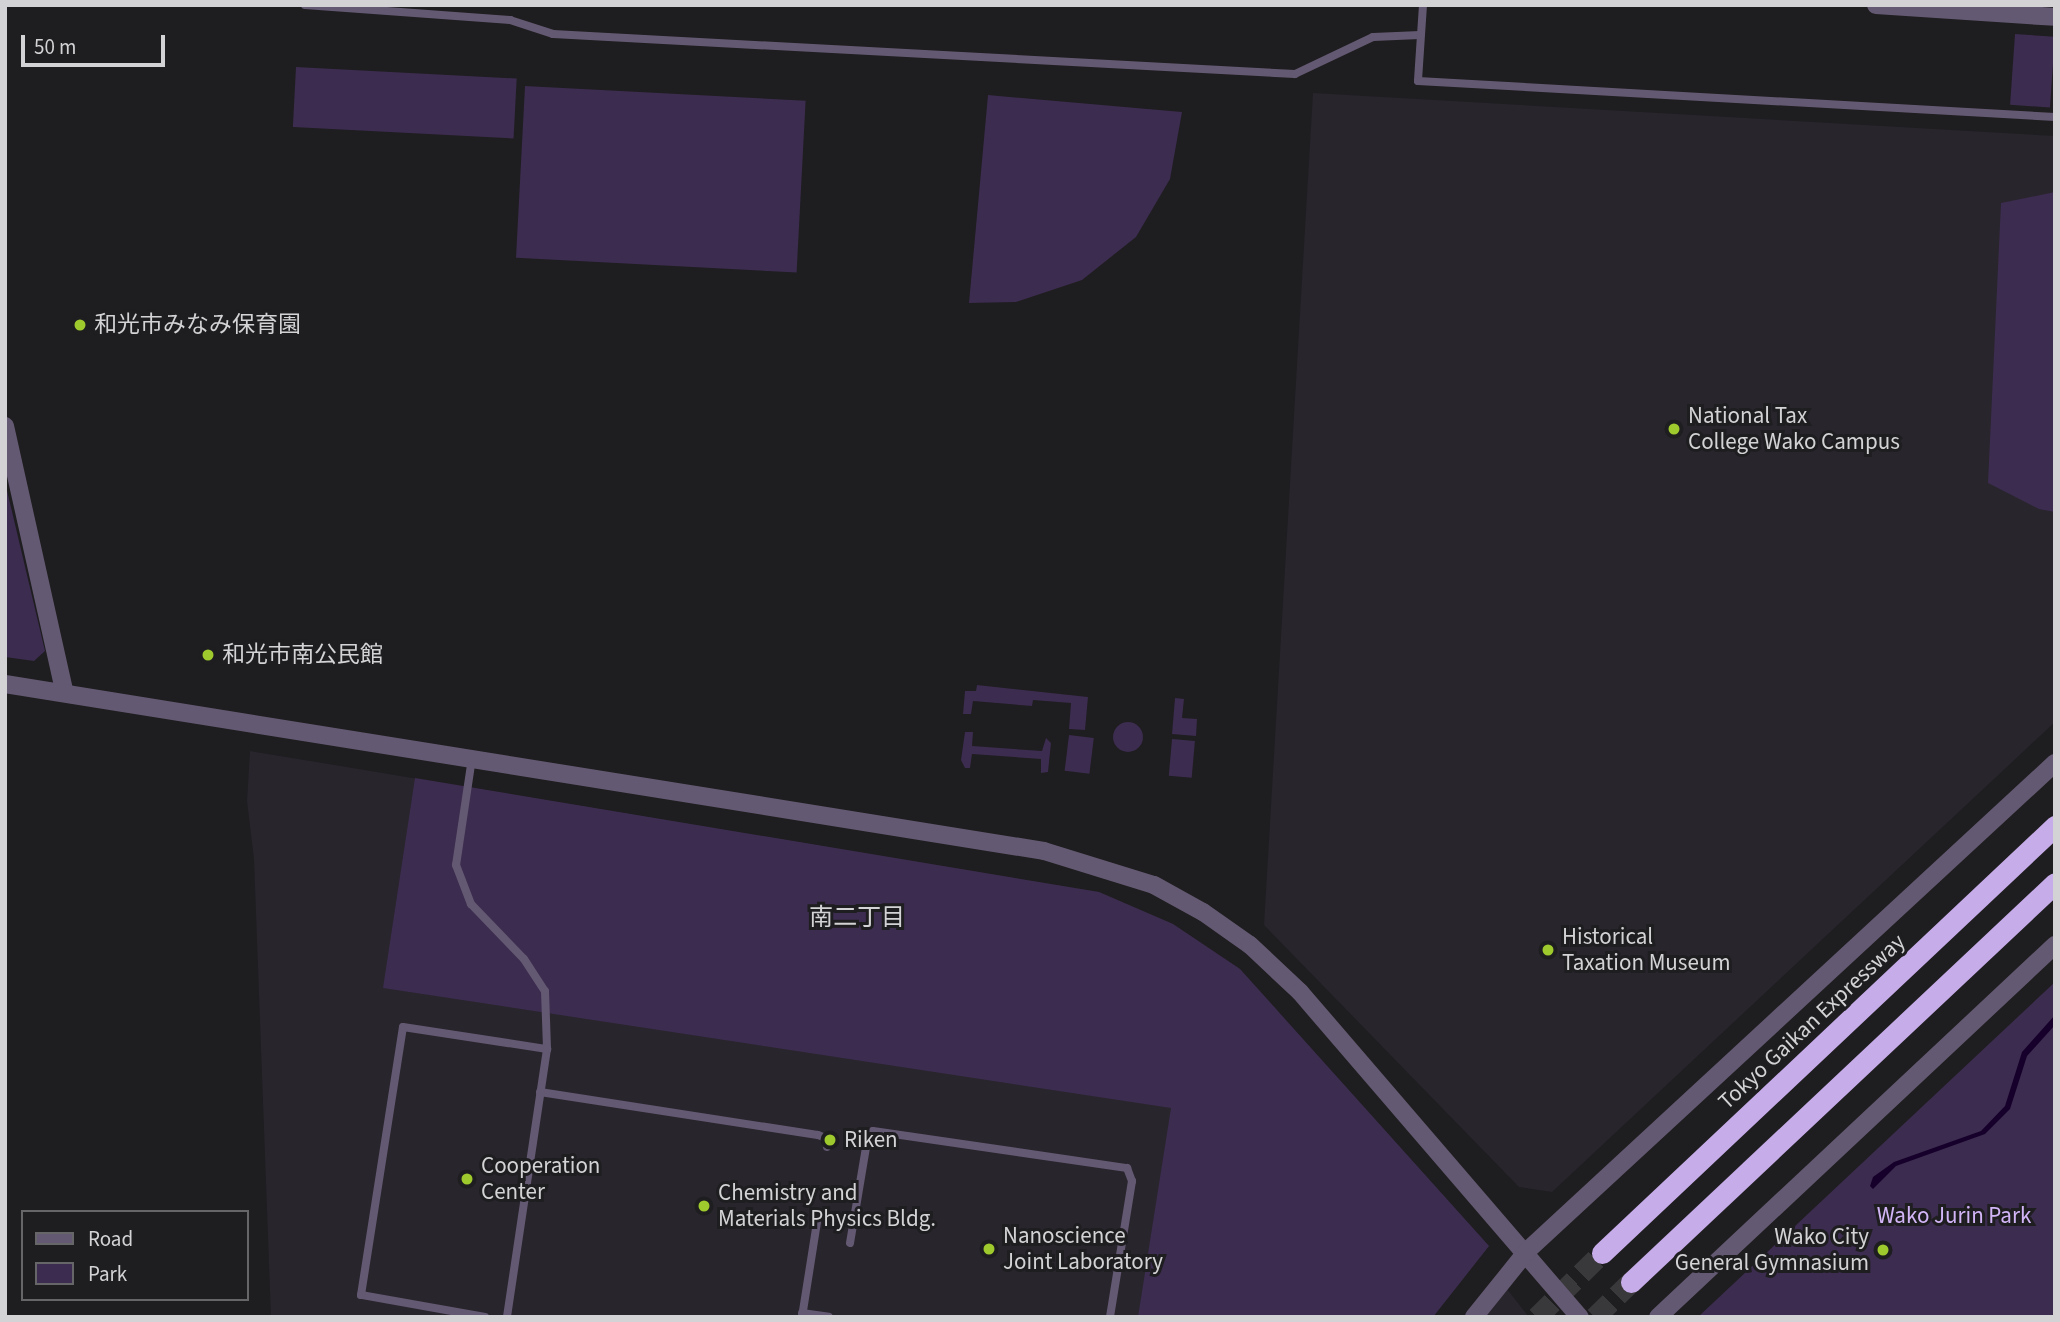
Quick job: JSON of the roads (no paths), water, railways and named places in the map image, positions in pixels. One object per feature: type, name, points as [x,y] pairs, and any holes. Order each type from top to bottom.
[{"type":"highway","name":"Tokyo Gaikan Expressway","points":[[1602,1253],[2055,825]]},
{"type":"highway","points":[[1630,1283],[2055,883]]},
{"type":"street","points":[[1876,5],[2044,12]]},
{"type":"street","points":[[5,426],[64,691]]},
{"type":"street","points":[[5,684],[64,691],[1044,851],[1154,885],[1203,912],[1250,945],[1300,992],[1527,1251],[1580,1317]]},
{"type":"street","points":[[1474,1317],[1527,1251],[2055,763]]},
{"type":"street","points":[[1658,1317],[2055,945]]},
{"type":"lane","points":[[305,5],[510,20],[553,34],[1295,74],[1373,37],[1420,35]]},
{"type":"lane","points":[[1423,5],[1418,80],[2055,117]]},
{"type":"lane","points":[[472,758],[457,842],[459,876],[471,904],[538,975],[549,1008],[547,1049],[507,1317]]},
{"type":"lane","points":[[485,1317],[361,1295],[403,1027],[547,1049]]},
{"type":"lane","points":[[540,1092],[818,1135],[826,1138],[827,1147]]},
{"type":"lane","points":[[850,1243],[868,1135],[873,1131],[1127,1168],[1132,1181],[1110,1317]]},
{"type":"lane","points":[[817,1222],[802,1315],[829,1317]]},
{"type":"tunnel","points":[[1537,1317],[1602,1253]]},
{"type":"tunnel","points":[[1595,1317],[1631,1282]]},
{"type":"place","name":"和光市みなみ保育園","points":[[80,325]]},
{"type":"place","name":"National Tax College Wako Campus","points":[[1674,429]]},
{"type":"place","name":"和光市南公民館","points":[[208,655]]},
{"type":"place","name":"Historical Taxation Museum","points":[[1548,950]]},
{"type":"place","name":"Riken","points":[[830,1140]]},
{"type":"place","name":"Cooperation Center","points":[[467,1179]]},
{"type":"place","name":"Chemistry and Materials Physics Bldg.","points":[[704,1206]]},
{"type":"place","name":"Nanoscience Joint Laboratory","points":[[989,1249]]},
{"type":"place","name":"Wako City General Gymnasium","points":[[1883,1250]]},
{"type":"district","name":"南二丁目","points":[[857,918]]},
{"type":"park label","name":"Wako Jurin Park","points":[[1954,1216]]}]
